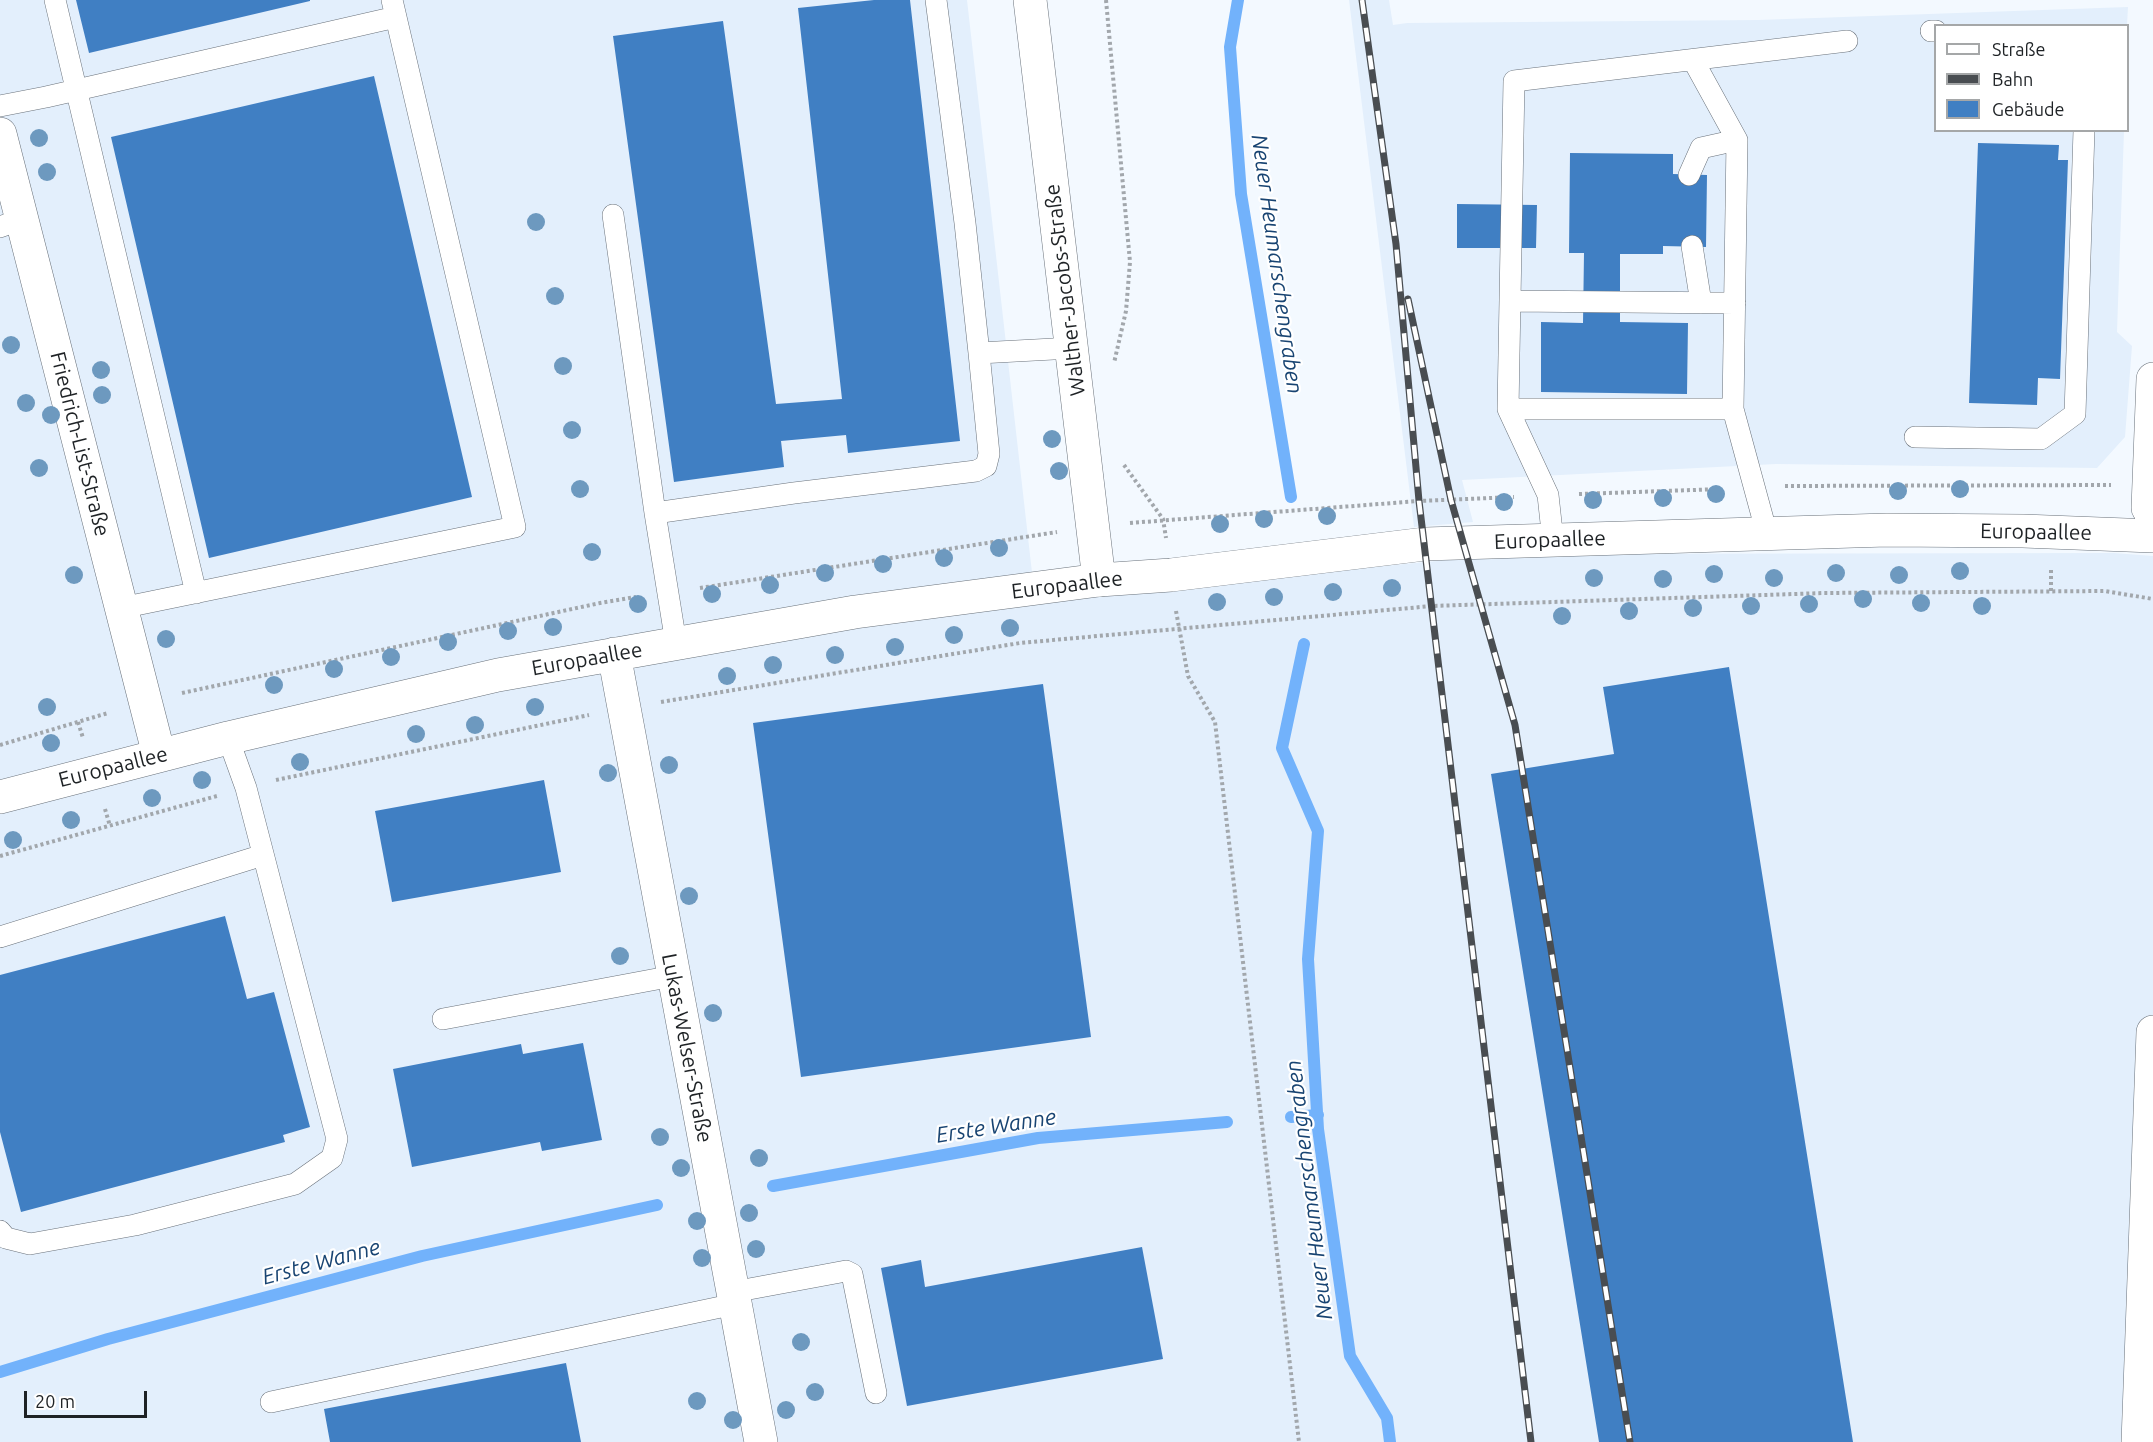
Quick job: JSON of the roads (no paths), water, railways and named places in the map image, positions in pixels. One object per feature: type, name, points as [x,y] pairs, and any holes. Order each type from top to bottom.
[{"type":"street","name":"Walther-Jacobs-Straße","points":[[1030,0],[1100,580]]},
{"type":"street","name":"Friedrich-List-Straße","points":[[0,134],[11,223],[122,608],[159,755]]},
{"type":"street","points":[[2150,500],[2153,379]]},
{"type":"street","name":"Europaallee","points":[[0,797],[228,738],[498,675],[855,612],[1100,580],[1171,575],[1425,544],[1887,530],[2024,531],[2153,536]]},
{"type":"street","name":"Lukas-Welser-Straße","points":[[614,654],[761,1442]]},
{"type":"street","points":[[2138,1442],[2151,1165],[2153,1032]]},
{"type":"lane","points":[[55,0],[196,592]]},
{"type":"lane","points":[[655,513],[976,471],[986,466],[988,454],[979,353],[965,223],[936,0]]},
{"type":"lane","points":[[0,106],[76,90],[394,8],[515,527],[122,608]]},
{"type":"lane","points":[[1553,541],[1548,495],[1508,409],[1514,81],[1847,41]]},
{"type":"lane","points":[[1693,60],[1737,140],[1733,409],[1767,534]]},
{"type":"lane","points":[[1916,437],[2041,439],[2075,414],[2084,132]]},
{"type":"lane","points":[[1689,175],[1701,148],[1737,140]]},
{"type":"lane","points":[[613,215],[655,513],[676,643]]},
{"type":"lane","points":[[1692,246],[1701,303]]},
{"type":"lane","points":[[1510,300],[1735,303]]},
{"type":"lane","points":[[979,353],[1072,348]]},
{"type":"lane","points":[[1508,409],[1733,409]]},
{"type":"lane","points":[[0,1231],[6,1238],[30,1244],[135,1225],[295,1184],[332,1158],[337,1139],[246,788],[228,738]]},
{"type":"lane","points":[[0,937],[263,855]]},
{"type":"lane","points":[[443,1019],[673,976]]},
{"type":"lane","points":[[271,1402],[846,1271],[852,1274],[876,1393]]},
{"type":"waterway","name":"Neuer Heumarschengraben","points":[[1238,0],[1230,47],[1241,194],[1291,497]]},
{"type":"waterway","name":"Neuer Heumarschengraben","points":[[1304,644],[1282,748],[1318,831],[1308,959],[1318,1129],[1350,1356],[1387,1418],[1390,1442]]},
{"type":"waterway","name":"Erste Wanne","points":[[1291,1117],[1318,1115]]},
{"type":"waterway","name":"Erste Wanne","points":[[773,1186],[1038,1138],[1227,1122]]},
{"type":"waterway","name":"Erste Wanne","points":[[0,1372],[108,1339],[422,1256],[657,1205]]},
{"type":"railway","points":[[1362,0],[1396,244],[1419,501],[1531,1442]]},
{"type":"railway","points":[[1408,299],[1451,500],[1515,725],[1630,1442]]}]
